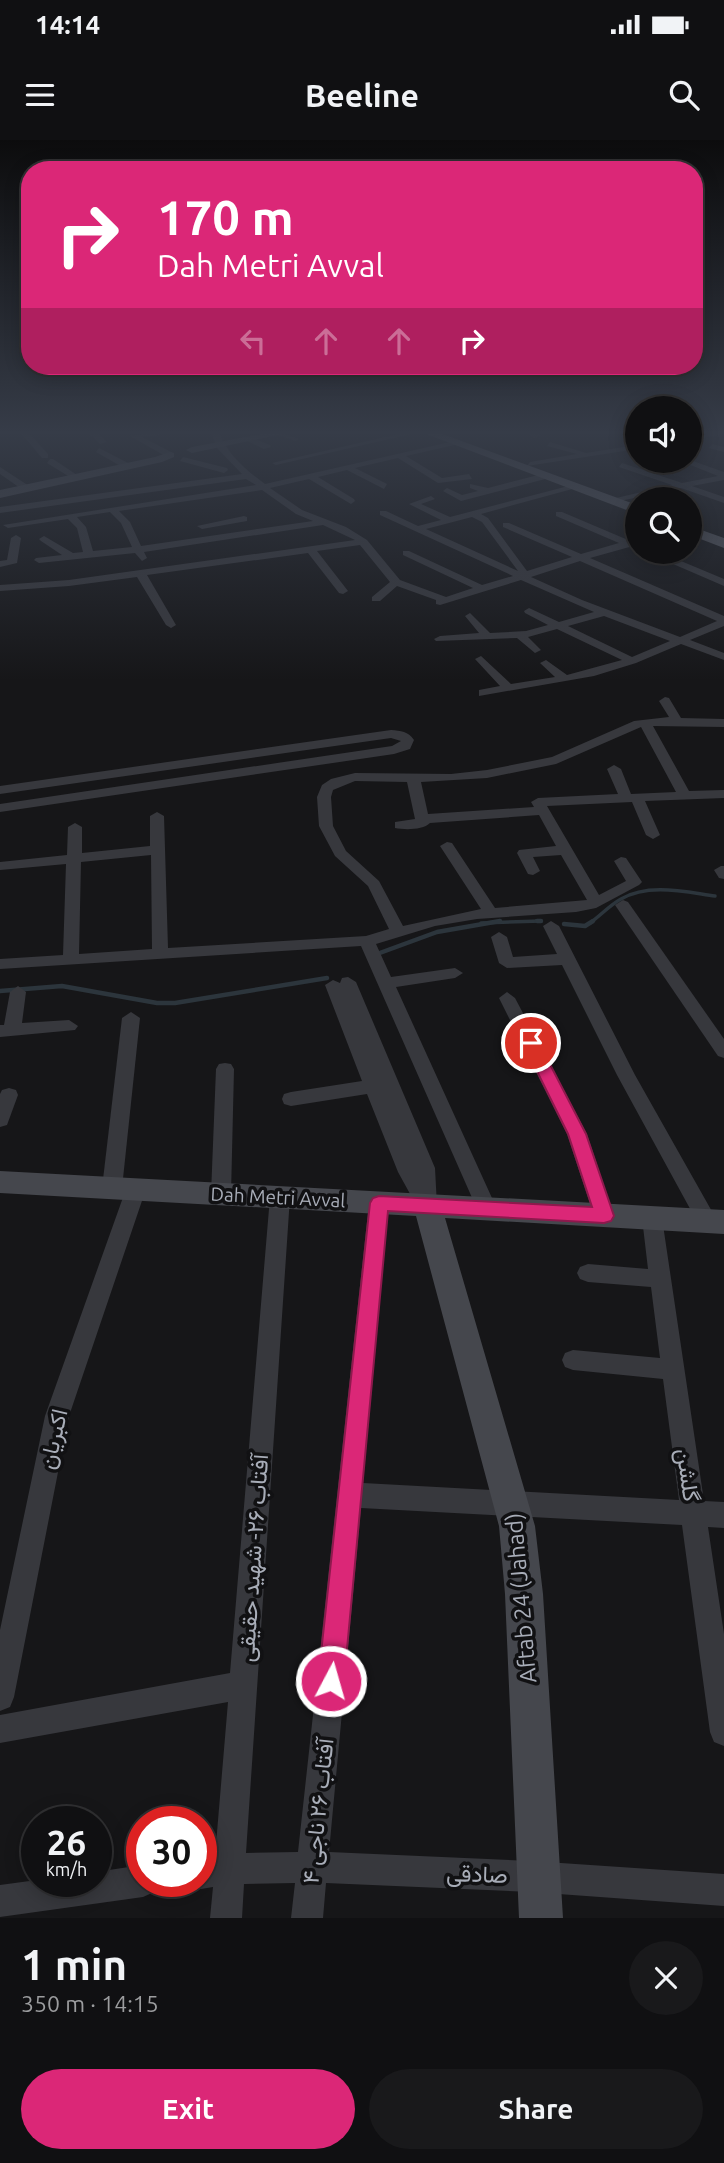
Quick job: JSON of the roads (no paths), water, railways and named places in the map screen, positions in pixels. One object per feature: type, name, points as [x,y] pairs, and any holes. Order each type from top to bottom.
[{"type":"main road","points":[[702,529],[724,537]]},
{"type":"main road","points":[[702,535],[724,543]]},
{"type":"main road","name":"Dah Metri Avval","points":[[1,1184],[716,1222]]},
{"type":"main road","name":"Aftab 24 (Jahad)","points":[[427,1206],[513,1504],[523,1570],[541,1918]]},
{"type":"street","points":[[3,520],[24,523],[77,515]]},
{"type":"street","points":[[118,515],[125,522],[144,569],[172,625]]},
{"type":"street","points":[[238,515],[261,532]]},
{"type":"street","points":[[306,515],[343,529],[364,542],[396,582],[443,601],[625,546]]},
{"type":"street","points":[[387,515],[605,612],[680,640],[723,663]]},
{"type":"street","points":[[438,515],[449,520]]},
{"type":"street","points":[[417,528],[466,515]]},
{"type":"street","points":[[476,515],[485,520],[523,569],[521,576]]},
{"type":"street","points":[[562,515],[625,540]]},
{"type":"street","points":[[71,516],[81,527],[89,555]]},
{"type":"street","points":[[202,526],[244,519]]},
{"type":"street","points":[[0,564],[12,563],[16,538],[3,520]]},
{"type":"street","points":[[39,560],[162,547],[323,522]]},
{"type":"street","points":[[506,526],[724,621]]},
{"type":"street","points":[[185,528],[206,550]]},
{"type":"street","points":[[248,534],[259,547]]},
{"type":"street","points":[[0,542],[16,538]]},
{"type":"street","points":[[44,539],[90,570]]},
{"type":"street","points":[[0,588],[53,585],[144,569],[312,551],[364,542]]},
{"type":"street","points":[[162,547],[172,556]]},
{"type":"street","points":[[312,551],[343,591]]},
{"type":"street","points":[[406,553],[482,589]]},
{"type":"street","points":[[679,564],[724,583]]},
{"type":"street","points":[[376,599],[396,582]]},
{"type":"street","points":[[529,611],[632,661]]},
{"type":"street","points":[[440,639],[519,634],[605,612]]},
{"type":"street","points":[[470,616],[487,636]]},
{"type":"street","points":[[483,693],[565,679],[632,661],[724,621]]},
{"type":"street","points":[[519,634],[535,650]]},
{"type":"street","points":[[481,659],[509,689]]},
{"type":"street","points":[[546,663],[565,679]]},
{"type":"street","points":[[665,701],[677,721]]},
{"type":"street","points":[[399,933],[374,884],[340,853],[326,826],[324,797],[327,788],[336,782],[355,778],[451,778],[525,768],[567,756],[619,731],[645,723],[724,723]]},
{"type":"street","points":[[645,723],[685,796]]},
{"type":"street","points":[[0,790],[391,734],[402,735],[408,740],[405,746],[394,750],[0,808]]},
{"type":"street","points":[[614,769],[653,835]]},
{"type":"street","points":[[400,825],[423,823],[413,778]]},
{"type":"street","points":[[422,819],[631,798],[724,794]]},
{"type":"street","points":[[540,806],[596,903]]},
{"type":"street","points":[[157,816],[160,954]]},
{"type":"street","points":[[71,959],[75,827]]},
{"type":"street","points":[[447,846],[491,913]]},
{"type":"street","points":[[0,866],[158,850]]},
{"type":"street","points":[[533,871],[524,853],[565,850]]},
{"type":"street","points":[[0,964],[368,942],[433,922],[491,913],[596,903],[634,882],[621,861]]},
{"type":"street","points":[[623,905],[724,1052]]},
{"type":"street","points":[[551,926],[626,1075],[716,1222]]},
{"type":"street","points":[[499,937],[507,963],[567,958]]},
{"type":"street","points":[[368,942],[487,1209]]},
{"type":"street","points":[[386,983],[455,973]]},
{"type":"street","points":[[341,984],[364,1041],[425,1168],[427,1206]]},
{"type":"street","points":[[18,992],[6,1031],[69,1027]]},
{"type":"street","points":[[508,998],[577,1134],[604,1216]]},
{"type":"street","name":"اکبریان","points":[[0,1697],[57,1416],[124,1189],[131,1018]]},
{"type":"street","points":[[364,1041],[373,1086],[408,1172],[427,1206]]},
{"type":"street","points":[[221,1194],[225,1069]]},
{"type":"street","points":[[291,1099],[373,1086]]},
{"type":"street","points":[[0,1120],[9,1095]]},
{"type":"street","name":"آفتاب ۲۶- شهید حقیقی","points":[[217,1858],[243,1685],[280,1197]]},
{"type":"street","name":"آفتاب ۲۶ ناجی ۴","points":[[307,1918],[379,1203]]},
{"type":"street","name":"گلشن","points":[[652,1218],[724,1732]]},
{"type":"street","points":[[588,1273],[660,1279]]},
{"type":"street","points":[[573,1360],[673,1370]]},
{"type":"street","points":[[350,1495],[724,1514]]},
{"type":"street","points":[[0,1729],[243,1685]]},
{"type":"street","name":"صادقی","points":[[217,1871],[312,1867],[539,1876],[724,1890]]},
{"type":"street","name":"آفتاب ۲۶- شهید حقیقی","points":[[217,1880],[226,1918]]},
{"type":"street","points":[[0,1901],[126,1883]]},
{"type":"waterway","points":[[591,922],[621,899],[643,891],[667,890],[715,896]]},
{"type":"waterway","points":[[490,923],[500,921]]},
{"type":"waterway","points":[[490,923],[541,921],[537,921]]},
{"type":"waterway","points":[[564,924],[585,926],[591,922]]},
{"type":"waterway","points":[[481,923],[490,923]]},
{"type":"waterway","points":[[377,954],[437,932],[490,923]]},
{"type":"waterway","points":[[0,991],[62,986],[157,1003],[175,1003],[327,978]]}]
